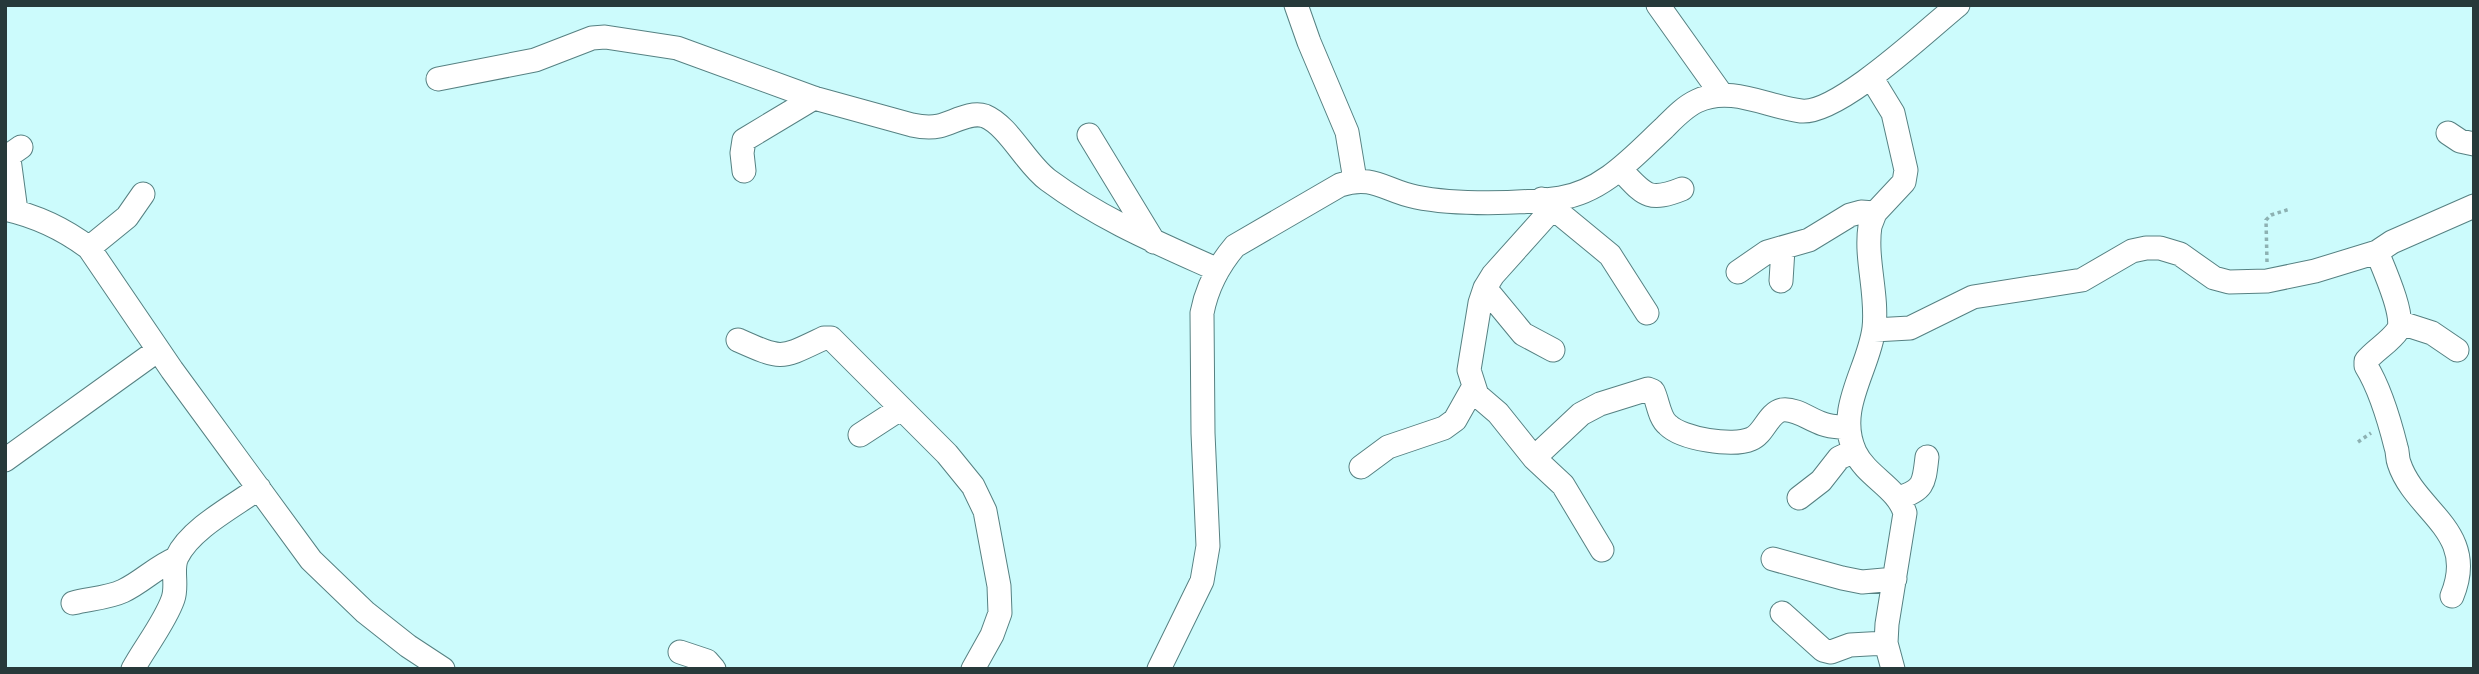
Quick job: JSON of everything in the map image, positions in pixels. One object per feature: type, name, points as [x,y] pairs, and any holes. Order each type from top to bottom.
[{"type":"street","points":[[1296,5],[1347,132],[1354,180]]},
{"type":"street","points":[[1658,5],[1722,95]]},
{"type":"street","points":[[1159,669],[1202,581],[1208,546],[1202,313],[1205,296],[1218,270],[1235,246],[1340,184],[1354,180],[1370,180],[1416,197],[1548,204],[1596,185],[1620,169],[1684,108],[1708,97],[1738,96],[1803,112],[1845,96],[1958,5]]},
{"type":"street","points":[[438,79],[535,60],[593,38],[606,37],[677,48],[814,98],[924,127],[939,126],[974,115],[984,116],[1002,128],[1045,177],[1113,223],[1218,270]]},
{"type":"street","points":[[1871,76],[1894,113],[1906,170],[1904,182],[1875,213],[1869,236],[1874,330],[1851,403],[1852,439],[1870,473],[1898,498],[1906,513],[1886,643],[1893,669]]},
{"type":"street","points":[[744,171],[744,140],[814,98]]},
{"type":"street","points":[[2448,133],[2460,141],[2474,144]]},
{"type":"street","points":[[1089,135],[1154,242]]},
{"type":"street","points":[[22,147],[11,154],[9,159],[10,210],[50,224],[89,248],[311,560],[408,646],[443,669]]},
{"type":"street","points":[[1620,169],[1639,189],[1650,195],[1662,198],[1682,189]]},
{"type":"street","points":[[89,248],[127,217],[143,194]]},
{"type":"street","points":[[1548,204],[1485,289],[1480,303],[1469,370],[1473,388],[1483,401],[1498,413],[1534,458],[1563,485],[1602,550]]},
{"type":"street","points":[[1548,204],[1610,255],[1647,313]]},
{"type":"street","points":[[1874,330],[1910,328],[1973,297],[2082,280],[2132,251],[2146,248],[2160,248],[2180,254],[2214,278],[2229,282],[2267,281],[2315,271],[2377,252],[2392,242],[2474,206]]},
{"type":"street","points":[[1738,272],[1767,252],[1809,240],[1850,215],[1861,212],[1875,213]]},
{"type":"street","points":[[1781,281],[1783,249]]},
{"type":"street","points":[[2377,252],[2401,323],[2398,330],[2366,361],[2366,366],[2403,473],[2447,523],[2462,555],[2461,582],[2452,596]]},
{"type":"street","points":[[1485,289],[1523,334],[1553,350]]},
{"type":"street","points":[[2401,323],[2432,333],[2457,349]]},
{"type":"street","points":[[738,340],[774,356],[786,356],[824,338],[831,338],[947,454],[973,486],[985,511],[999,586],[1000,613],[992,635],[973,669]]},
{"type":"street","points":[[5,460],[159,350]]},
{"type":"street","points":[[1361,467],[1388,447],[1444,428],[1455,421],[1473,388]]},
{"type":"street","points":[[1534,458],[1581,414],[1600,404],[1648,389],[1653,391],[1668,426],[1703,439],[1734,443],[1751,439],[1759,434],[1777,412],[1785,410],[1852,439]]},
{"type":"street","points":[[860,435],[901,410]]},
{"type":"street","points":[[1799,498],[1821,481],[1852,439]]},
{"type":"street","points":[[1898,498],[1919,489],[1924,480],[1927,457]]},
{"type":"street","points":[[73,603],[120,593],[144,580],[160,565],[175,559],[185,544],[201,529],[259,488]]},
{"type":"street","points":[[133,669],[172,601],[176,586],[175,559]]},
{"type":"street","points":[[1773,559],[1861,582],[1895,579]]},
{"type":"street","points":[[1782,613],[1824,650],[1831,652],[1850,645],[1886,643]]},
{"type":"street","points":[[680,652],[707,661],[714,669]]},
{"type":"path","points":[[2267,281],[2266,220],[2271,215],[2290,209]]}]
